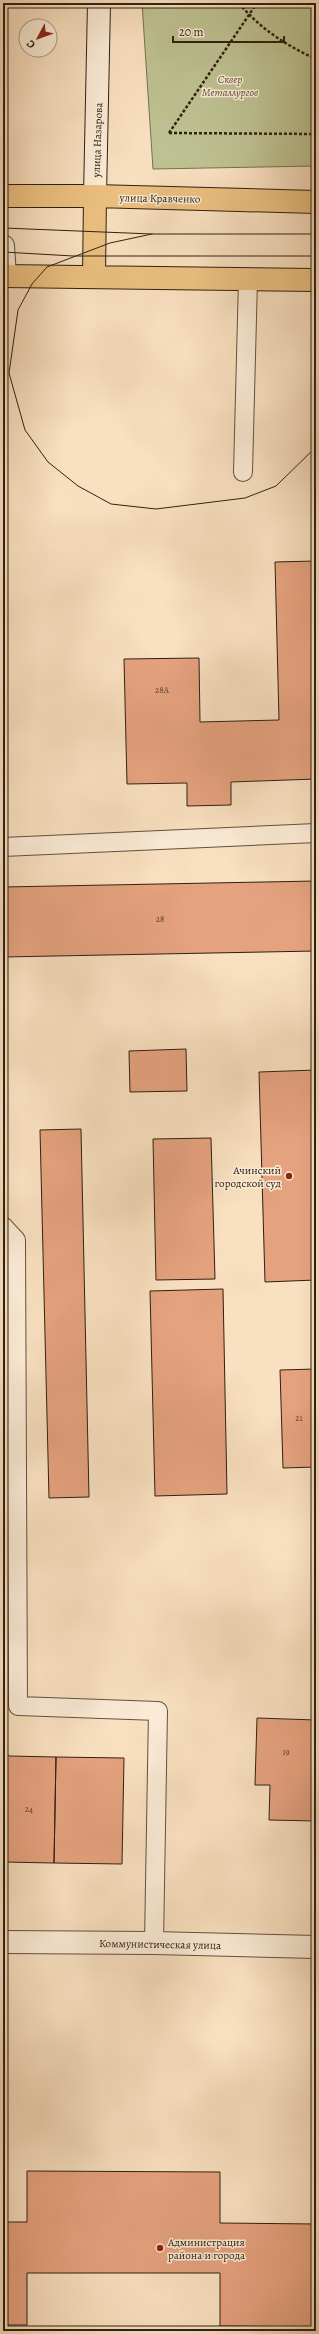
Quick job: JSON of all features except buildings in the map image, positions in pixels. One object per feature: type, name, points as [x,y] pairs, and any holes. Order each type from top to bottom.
[{"type":"main road","name":"улица Кравченко","points":[[3,196],[95,196],[316,202]]},
{"type":"main road","name":"улица Назарова","points":[[94,277],[95,196]]},
{"type":"main road","points":[[4,276],[316,280]]},
{"type":"street","name":"улица Назарова","points":[[95,196],[99,3]]},
{"type":"street","points":[[3,246],[4,276]]},
{"type":"street","name":"Коммунистическая улица","points":[[3,1942],[154,1943],[316,1947]]},
{"type":"lane","points":[[242,472],[248,279]]},
{"type":"lane","points":[[3,847],[316,834]]},
{"type":"lane","points":[[3,1226],[16,1240],[18,1706],[158,1711],[154,1943]]},
{"type":"path","points":[[239,3],[249,15],[297,50],[316,59]]},
{"type":"path","points":[[257,3],[169,132],[316,134]]},
{"type":"green space","name":"Сквер Металлургов","points":[[142,3],[316,3],[316,166],[153,169]]},
{"type":"tram line","points":[[3,228],[152,234],[316,234]]},
{"type":"tram line","points":[[152,234],[110,243],[47,267],[32,284],[18,310],[9,373],[25,430],[48,462],[78,486],[111,504],[156,509],[245,498],[276,486],[316,447]]},
{"type":"tram line","points":[[3,252],[73,256],[316,256]]},
{"type":"place","name":"Ачинский городской суд","points":[[289,1176]]},
{"type":"place","name":"Администрация района и города","points":[[160,2248]]}]
